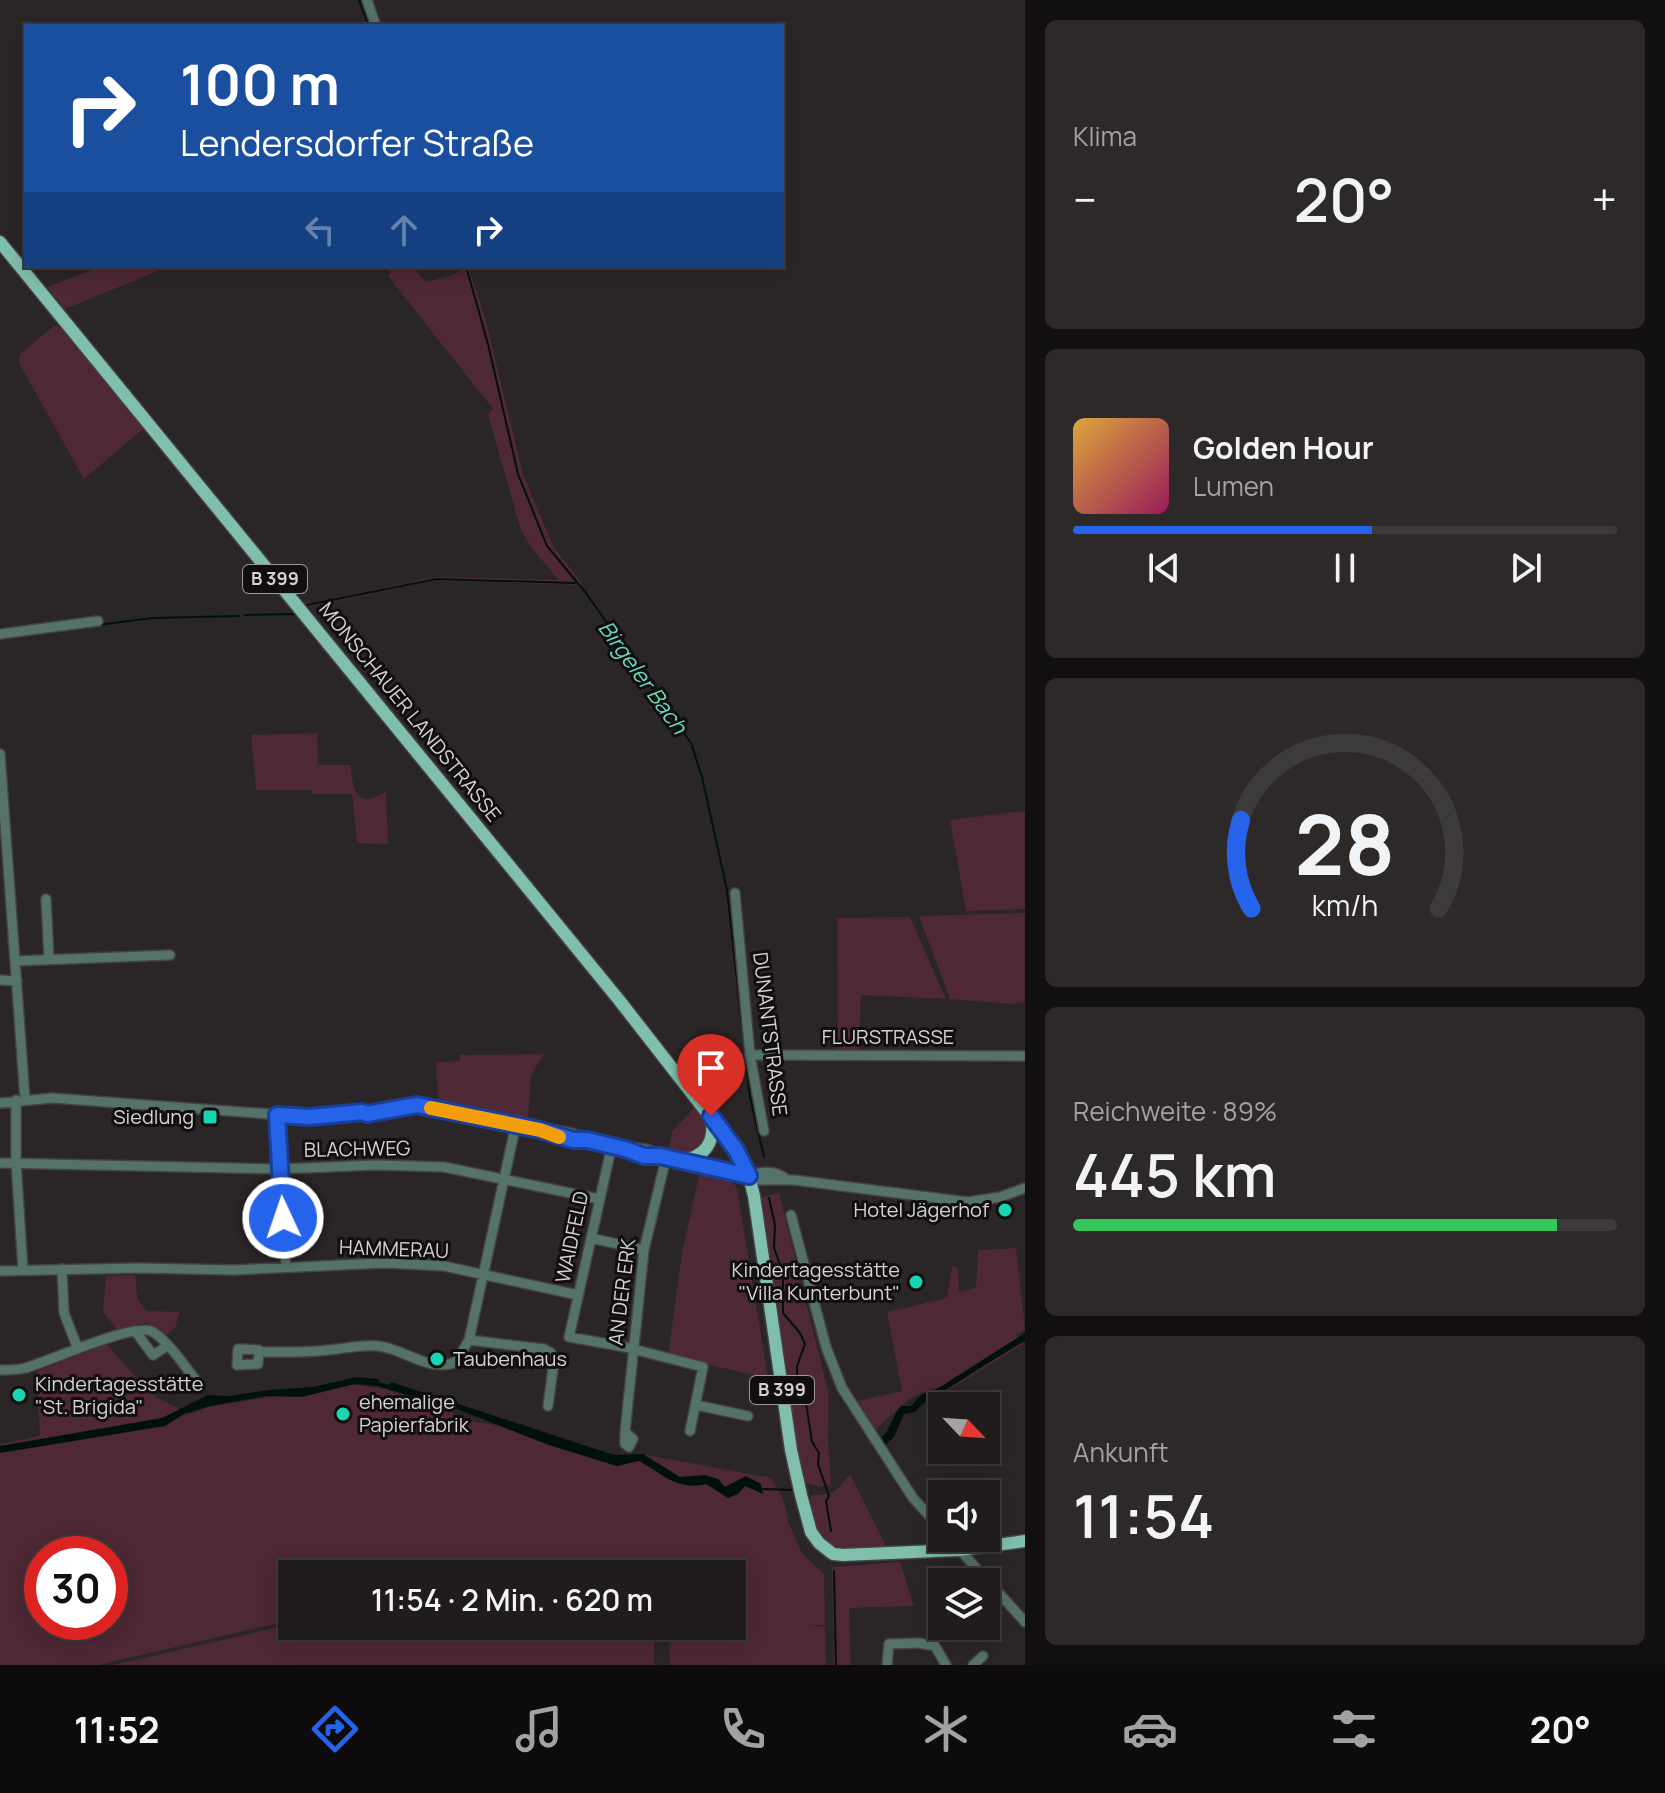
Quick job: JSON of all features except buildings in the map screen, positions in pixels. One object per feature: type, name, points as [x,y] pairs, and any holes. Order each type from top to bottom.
[{"type":"main road","name":"MONSCHAUER LANDSTRASSE","points":[[0,242],[533,894],[711,1116],[736,1150],[749,1176]]},
{"type":"main road","points":[[680,1161],[698,1157],[709,1147],[713,1135],[711,1116]]},
{"type":"main road","name":"B 399","points":[[749,1176],[791,1450],[811,1532],[833,1554],[928,1551]]},
{"type":"main road","name":"B 399","points":[[1000,1544],[1025,1541]]},
{"type":"street","points":[[367,0],[375,24]]},
{"type":"street","points":[[0,634],[98,621]]},
{"type":"street","points":[[0,754],[17,981],[20,1100],[16,1162],[23,1270]]},
{"type":"street","name":"DUNANTSTRASSE","points":[[735,893],[750,1055],[764,1131]]},
{"type":"street","points":[[46,899],[49,959]]},
{"type":"street","points":[[15,961],[170,955]]},
{"type":"street","points":[[0,980],[17,981]]},
{"type":"street","name":"FLURSTRASSE","points":[[750,1055],[1025,1056]]},
{"type":"street","points":[[0,1103],[52,1098],[310,1117],[367,1114],[417,1105],[568,1133],[587,1140],[625,1149],[645,1150],[663,1157],[749,1176],[761,1171],[786,1179],[968,1202],[1000,1197],[1025,1188]]},
{"type":"street","points":[[277,1115],[286,1267]]},
{"type":"street","points":[[258,1352],[378,1346],[441,1367],[456,1362],[469,1340],[516,1124]]},
{"type":"street","name":"WAIDFELD","points":[[612,1145],[569,1337],[632,1351]]},
{"type":"street","name":"AN DER ERK","points":[[625,1432],[644,1250],[663,1157]]},
{"type":"street","name":"BLACHWEG","points":[[0,1163],[280,1169],[376,1165],[430,1167],[503,1178],[599,1199]]},
{"type":"street","points":[[791,1215],[830,1359],[842,1388],[913,1498],[928,1515]]},
{"type":"street","points":[[591,1238],[644,1250]]},
{"type":"street","name":"HAMMERAU","points":[[0,1271],[233,1270],[385,1263],[444,1266],[578,1295]]},
{"type":"street","points":[[62,1269],[64,1313],[78,1349]]},
{"type":"street","points":[[0,1370],[22,1369],[135,1331],[150,1330],[198,1383]]},
{"type":"street","points":[[135,1331],[153,1355],[167,1346]]},
{"type":"street","points":[[469,1340],[544,1349],[551,1353],[554,1361],[548,1406]]},
{"type":"street","points":[[632,1351],[703,1367],[690,1431]]},
{"type":"street","points":[[696,1405],[748,1416]]},
{"type":"street","points":[[962,1552],[1025,1622]]},
{"type":"street","points":[[887,1665],[889,1644],[919,1643],[935,1646],[946,1665]]},
{"type":"street","points":[[973,1665],[983,1656]]},
{"type":"shaded area","points":[[98,268],[165,268],[65,309],[47,287]]},
{"type":"shaded area","points":[[388,268],[414,268],[426,282],[469,268],[486,321],[523,474],[553,546],[583,585],[436,580],[309,607],[304,601],[311,603],[435,577],[559,580],[533,550],[521,530],[488,415],[493,409],[388,276],[391,272]]},
{"type":"shaded area","points":[[54,326],[65,327],[144,428],[84,479],[19,363],[20,354]]},
{"type":"shaded area","points":[[317,733],[318,765],[351,765],[355,789],[362,798],[376,797],[386,791],[388,844],[357,843],[352,794],[256,790],[251,735]]},
{"type":"shaded area","points":[[1025,811],[1025,909],[966,911],[950,820]]},
{"type":"shaded area","points":[[1025,913],[1025,1002],[1012,1004],[950,999],[919,916]]},
{"type":"shaded area","points":[[910,917],[946,999],[861,995],[859,1051],[838,1051],[837,918]]},
{"type":"shaded area","points":[[544,1054],[531,1075],[528,1119],[438,1099],[436,1062],[460,1061],[460,1055]]},
{"type":"shaded area","points":[[695,1107],[707,1127],[706,1143],[690,1153],[669,1149],[672,1132]]},
{"type":"shaded area","points":[[700,1171],[731,1179],[737,1188],[768,1378],[668,1356],[682,1253]]},
{"type":"shaded area","points":[[779,1193],[829,1395],[831,1485],[821,1487],[806,1483],[796,1449],[762,1197]]},
{"type":"shaded area","points":[[1016,1248],[1025,1330],[1016,1335],[1023,1344],[946,1392],[934,1392],[932,1388],[909,1399],[876,1429],[857,1401],[902,1391],[887,1312],[947,1298],[952,1266],[958,1268],[959,1292],[976,1288],[978,1250]]},
{"type":"shaded area","points":[[135,1275],[137,1295],[144,1308],[148,1311],[180,1312],[175,1328],[164,1337],[146,1323],[117,1329],[103,1312],[106,1276]]},
{"type":"shaded area","points":[[1025,1333],[1025,1341],[942,1392],[928,1392]]},
{"type":"shaded area","points":[[107,1344],[156,1397],[189,1414],[209,1407],[350,1384],[385,1389],[453,1411],[453,1418],[500,1426],[617,1466],[641,1454],[771,1478],[783,1499],[789,1524],[802,1553],[824,1574],[825,1625],[807,1625],[825,1627],[826,1665],[670,1665],[669,1640],[746,1640],[746,1560],[278,1560],[278,1623],[98,1665],[0,1665],[0,1444],[40,1436],[37,1371]]},
{"type":"shaded area","points":[[356,1377],[379,1379],[378,1382],[389,1385],[391,1382],[614,1455],[643,1454],[680,1477],[705,1475],[718,1479],[725,1487],[746,1476],[761,1484],[763,1494],[745,1486],[738,1494],[728,1498],[706,1484],[678,1483],[639,1461],[617,1466],[549,1445],[457,1409],[377,1386],[355,1384],[302,1397],[266,1396],[210,1406],[184,1414],[165,1426],[0,1453],[0,1446],[162,1418],[208,1395],[230,1396],[313,1387]]},
{"type":"shaded area","points":[[928,1392],[928,1400],[915,1412],[904,1414],[894,1437],[885,1445],[881,1438],[895,1414],[901,1406],[911,1406]]},
{"type":"shaded area","points":[[850,1474],[887,1548],[842,1548],[822,1538],[816,1528],[811,1495],[834,1491]]},
{"type":"shaded area","points":[[900,1562],[914,1606],[849,1608],[851,1665],[834,1665],[832,1567]]},
{"type":"shaded area","points":[[278,1627],[278,1640],[654,1640],[654,1665],[113,1665]]},
{"type":"waterway","name":"Birgeler Bach","points":[[359,0],[368,24]]},
{"type":"waterway","name":"Birgeler Bach","points":[[467,268],[518,474],[547,546],[586,593],[691,743],[702,777],[727,890],[750,1097],[764,1157]]},
{"type":"waterway","points":[[307,605],[436,579],[575,583]]},
{"type":"waterway","points":[[245,615],[294,614]]},
{"type":"waterway","points":[[97,625],[152,618],[239,616]]},
{"type":"waterway","name":"Birgeler Bach","points":[[769,1198],[775,1225],[774,1248],[783,1273],[783,1313],[805,1344],[797,1366],[797,1377],[804,1390],[812,1442],[819,1453],[818,1464],[829,1496],[826,1501],[831,1531]]},
{"type":"waterway","points":[[763,1489],[792,1490]]},
{"type":"waterway","name":"Birgeler Bach","points":[[834,1571],[836,1665]]},
{"type":"slow traffic","points":[[431,1108],[540,1130],[559,1137]]},
{"type":"place","name":"Siedlung","points":[[210,1117]]},
{"type":"place","name":"Hotel Jägerhof","points":[[1005,1210]]},
{"type":"place","name":"Kindertagesstätte \"Villa Kunterbunt\"","points":[[916,1282]]},
{"type":"place","name":"Taubenhaus","points":[[437,1359]]},
{"type":"place","name":"Kindertagesstätte \"St. Brigida\"","points":[[19,1395]]},
{"type":"place","name":"ehemalige Papierfabrik","points":[[343,1414]]},
{"type":"route","points":[[283,1218],[277,1115],[367,1114],[417,1105],[540,1130],[573,1140],[587,1140],[644,1156],[660,1156],[749,1176],[736,1150],[711,1116]]}]
